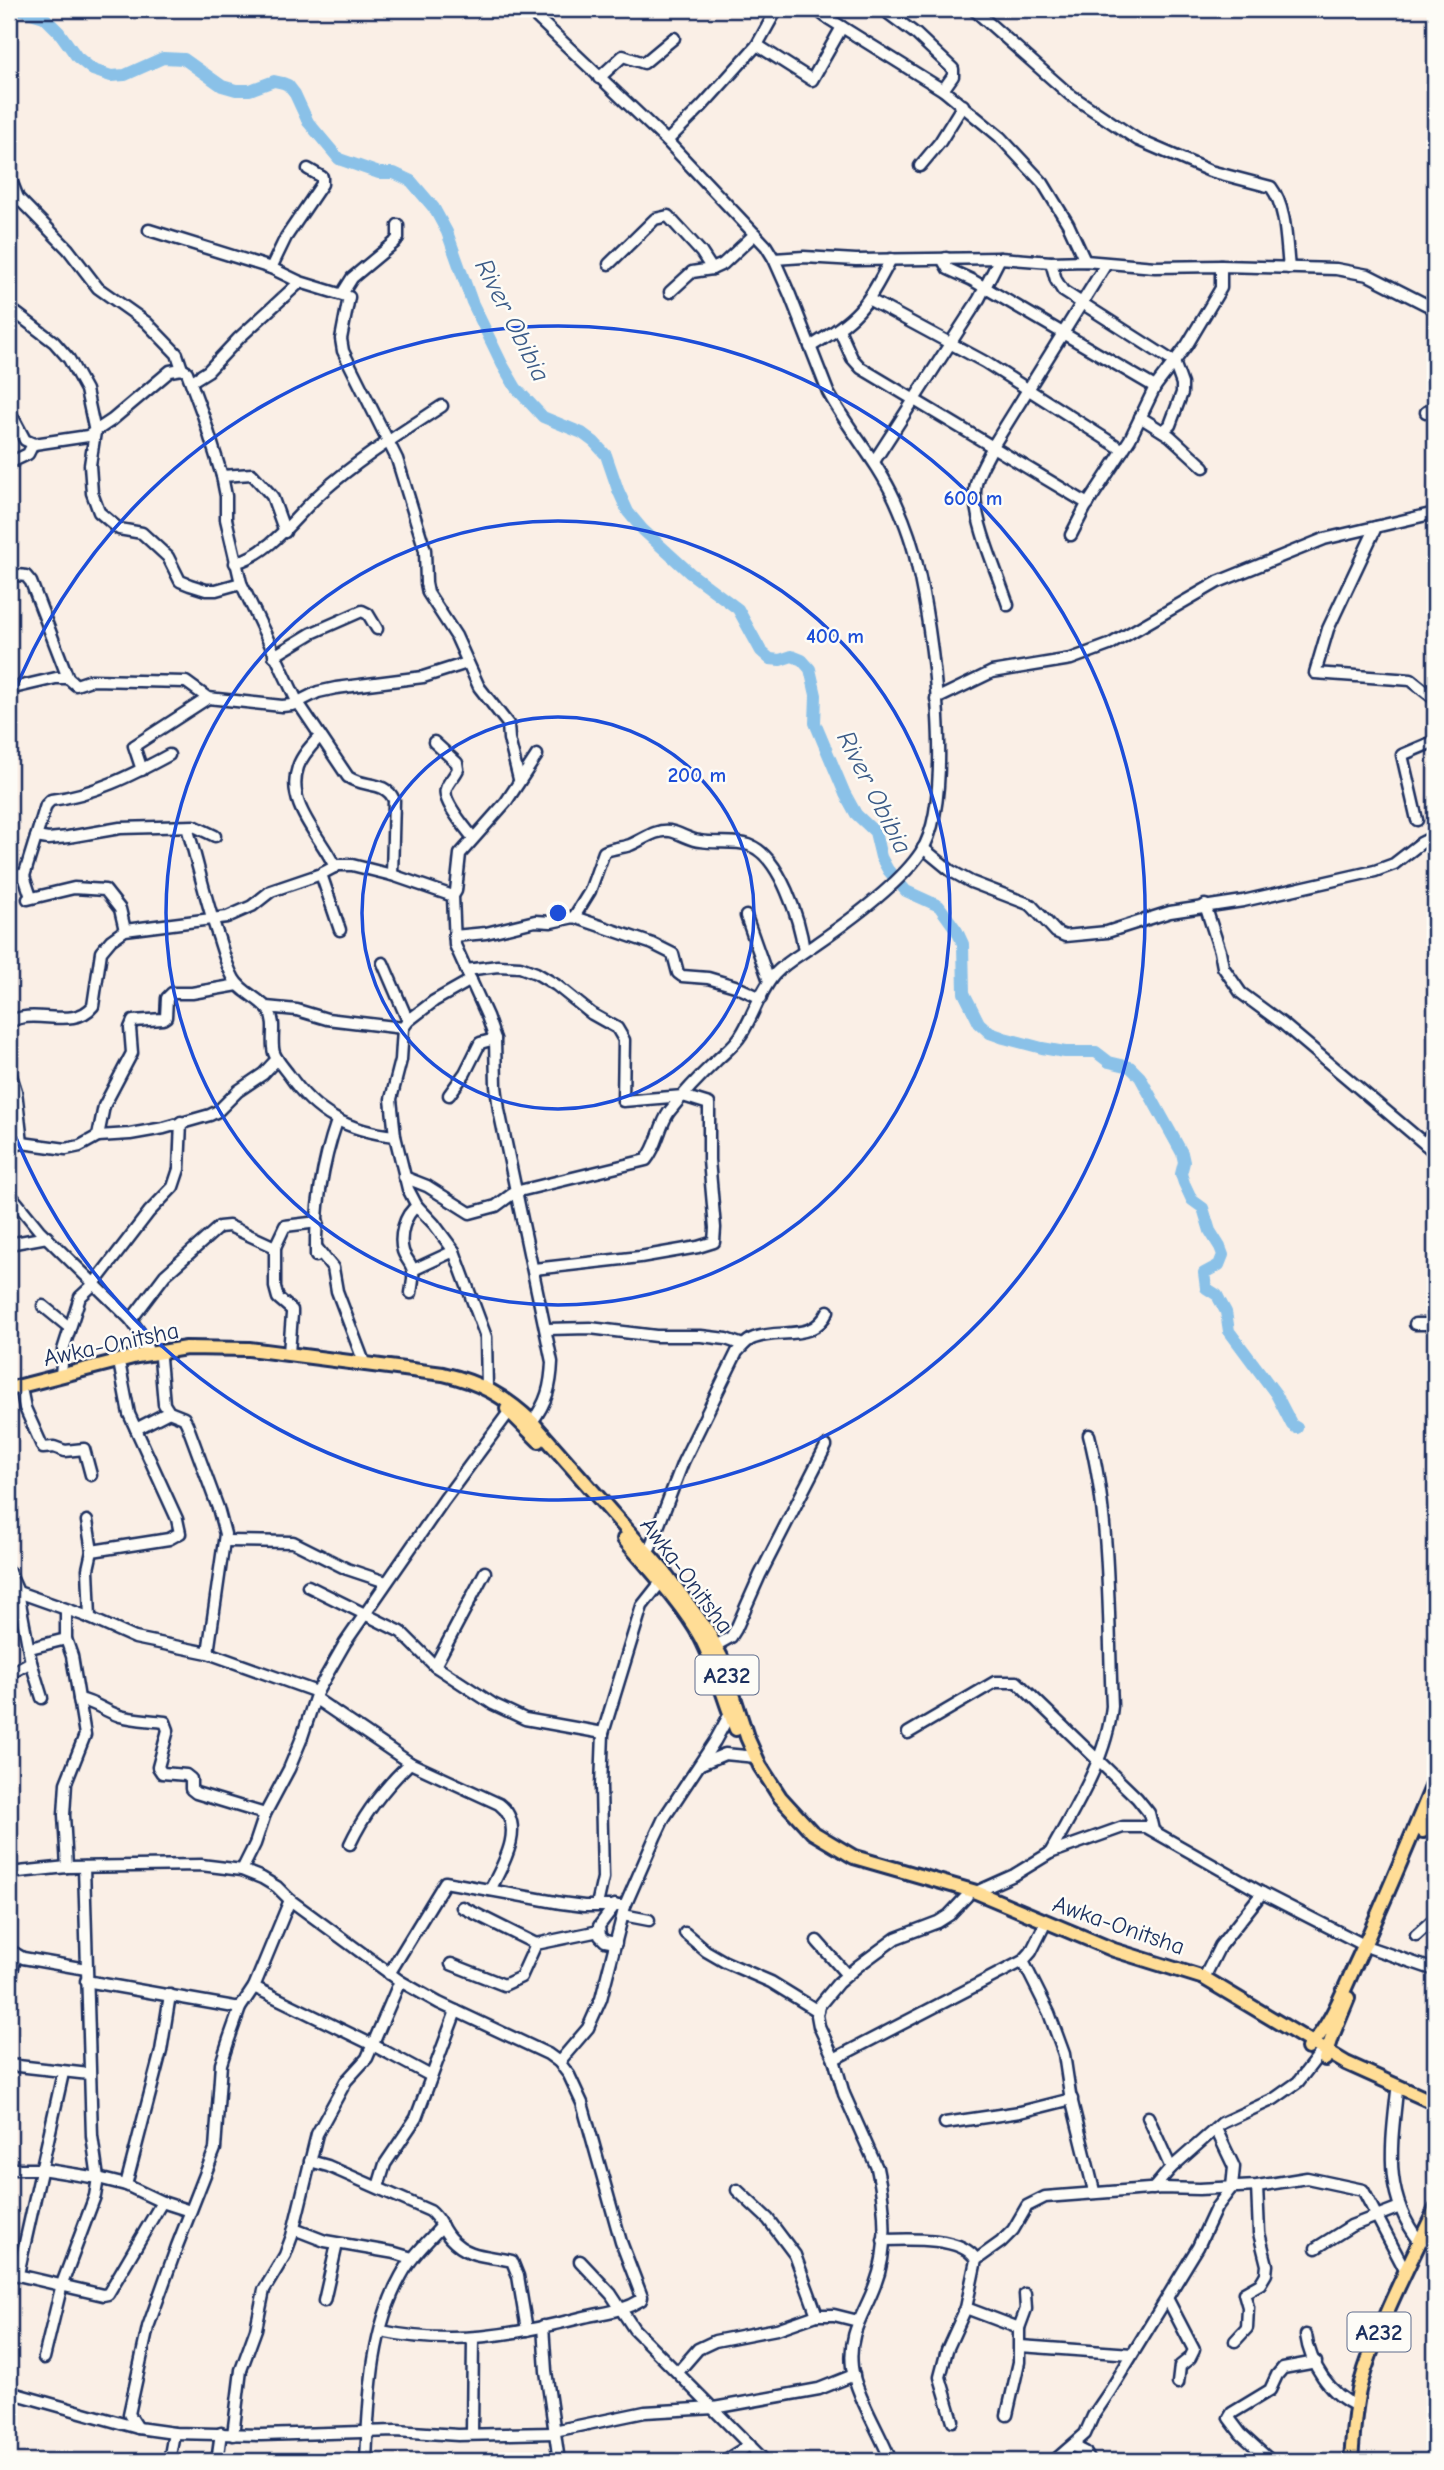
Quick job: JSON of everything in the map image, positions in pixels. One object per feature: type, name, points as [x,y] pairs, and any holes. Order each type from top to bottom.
[{"type":"main road","name":"Awka-Onitsha","points":[[9,1389],[155,1356],[209,1347],[289,1353],[443,1374],[487,1388],[532,1422],[683,1596],[722,1657],[733,1709]]},
{"type":"main road","name":"Awka-Onitsha","points":[[15,1395],[155,1356],[192,1355],[240,1355],[446,1383],[486,1395],[512,1408],[661,1582],[700,1636],[764,1788],[815,1843],[866,1869],[972,1894],[1114,1950],[1204,1978],[1318,2052],[1435,2103]]},
{"type":"main road","points":[[1368,1947],[1435,1780]]},
{"type":"main road","points":[[1318,2052],[1435,1804]]},
{"type":"main road","name":"Awka-Onitsha","points":[[972,1894],[1105,1955],[1198,1983],[1318,2052],[1435,2110]]},
{"type":"main road","name":"A232","points":[[1351,2461],[1360,2387],[1374,2343],[1406,2272],[1428,2243],[1435,2210]]},
{"type":"main road","name":"A232","points":[[1357,2461],[1363,2415],[1375,2362],[1435,2227]]},
{"type":"street","points":[[404,1177],[427,1186],[470,1213],[496,1206],[515,1192],[646,1160],[667,1115],[740,1037],[769,981],[789,961],[839,927],[902,875],[931,835],[937,808],[940,761],[936,699],[926,606],[917,562],[896,503],[875,460],[838,411],[828,392],[774,259],[755,234],[667,141],[528,9]]},
{"type":"street","points":[[667,141],[757,45],[777,9]]},
{"type":"street","points":[[816,9],[943,90],[1000,138],[1044,183],[1068,224],[1085,261]]},
{"type":"street","points":[[888,9],[889,14],[916,34],[953,69],[953,76],[943,90]]},
{"type":"street","points":[[973,9],[1069,94],[1138,140],[1210,171],[1271,187],[1281,211],[1289,268]]},
{"type":"street","points":[[757,45],[812,80],[842,27]]},
{"type":"street","points":[[599,78],[623,56],[644,63],[674,38]]},
{"type":"street","points":[[920,166],[940,142],[962,105]]},
{"type":"street","points":[[271,268],[286,237],[322,184],[322,177],[308,169]]},
{"type":"street","points":[[9,175],[18,198],[68,249],[98,288],[146,322],[177,354],[182,369],[192,381],[222,476],[226,496],[226,519],[241,583],[298,701],[348,777],[390,792],[394,800],[392,875]]},
{"type":"street","points":[[609,264],[655,219],[667,216],[701,252],[712,269]]},
{"type":"street","points":[[342,294],[352,278],[394,243],[398,238],[398,225]]},
{"type":"street","points":[[149,230],[271,268],[300,282],[347,295],[350,301],[341,339],[343,351],[389,441],[402,473],[425,550],[429,593],[456,636],[479,687],[508,724],[519,779]]},
{"type":"street","points":[[670,292],[692,272],[723,264],[755,234]]},
{"type":"street","points":[[946,258],[945,266],[948,269],[1154,387]]},
{"type":"street","points":[[774,259],[1000,258],[1154,267],[1336,269],[1368,275],[1435,309]]},
{"type":"street","points":[[875,460],[979,299],[1000,258]]},
{"type":"street","points":[[810,347],[858,315],[870,300],[891,259]]},
{"type":"street","points":[[1051,262],[1060,287],[1080,304],[1174,362],[1182,384],[1182,393],[1170,425],[1163,431]]},
{"type":"street","points":[[1008,605],[986,540],[975,493],[977,478],[993,446],[1106,264]]},
{"type":"street","points":[[1071,534],[1123,450],[1154,387],[1187,345],[1221,288],[1221,266]]},
{"type":"street","points":[[192,381],[208,371],[239,338],[300,282]]},
{"type":"street","points":[[870,300],[950,342],[1123,450]]},
{"type":"street","points":[[16,313],[54,342],[69,359],[86,390],[96,432],[90,465],[92,493],[99,512],[118,528],[142,533],[168,557],[180,581],[206,590],[241,583]]},
{"type":"street","points":[[839,330],[856,364],[1088,504]]},
{"type":"street","points":[[9,410],[25,440],[33,444],[66,440],[96,432],[165,374],[182,369]]},
{"type":"street","points":[[235,564],[250,558],[285,532],[322,492],[389,441],[442,407]]},
{"type":"street","points":[[1140,417],[1163,431],[1205,467]]},
{"type":"street","points":[[9,463],[28,454],[33,444]]},
{"type":"street","points":[[222,476],[251,474],[272,496],[285,532]]},
{"type":"street","points":[[936,699],[992,672],[1072,659],[1090,652],[1127,635],[1218,582],[1324,539],[1435,513]]},
{"type":"street","points":[[1376,527],[1328,629],[1315,673],[1410,680],[1435,699]]},
{"type":"street","points":[[9,573],[26,576],[31,582],[68,678],[76,685],[91,680],[186,682],[208,698],[273,706],[292,705],[318,692],[423,677],[467,663]]},
{"type":"street","points":[[274,656],[312,633],[362,611],[368,614],[377,629]]},
{"type":"street","points":[[9,689],[56,678],[68,678]]},
{"type":"street","points":[[142,770],[134,746],[208,698]]},
{"type":"street","points":[[320,736],[298,767],[297,798],[304,817],[327,850],[335,867]]},
{"type":"street","points":[[1417,820],[1402,755],[1435,741]]},
{"type":"street","points":[[434,742],[457,763],[458,769],[445,794],[473,838]]},
{"type":"street","points":[[125,930],[120,909],[105,890],[74,888],[29,898],[24,876],[46,805],[51,800],[71,797],[125,779],[169,755]]},
{"type":"street","points":[[532,1422],[546,1401],[552,1382],[552,1362],[534,1269],[515,1192],[496,1086],[495,1039],[460,958],[454,936],[453,896],[456,891],[460,855],[506,802],[537,755]]},
{"type":"street","points":[[36,837],[48,839],[83,836],[120,828],[187,827],[201,828],[215,836]]},
{"type":"street","points":[[187,827],[226,962],[238,985],[266,1007],[272,1018],[273,1050],[277,1059],[305,1097],[337,1121],[370,1133],[395,1136]]},
{"type":"street","points":[[574,917],[590,891],[604,852],[630,845],[660,831],[671,831],[699,841],[740,843],[760,850],[787,891],[798,922],[804,951]]},
{"type":"street","points":[[923,848],[951,871],[971,882],[1031,905],[1056,932],[1065,936],[1107,932],[1170,912],[1243,901],[1375,871],[1394,864],[1421,843],[1435,836]]},
{"type":"street","points":[[9,1023],[19,1017],[73,1017],[89,1011],[93,1006],[101,952],[105,945],[125,930],[212,921],[239,913],[271,891],[335,867],[352,865],[392,875],[453,896]]},
{"type":"street","points":[[9,873],[24,876]]},
{"type":"street","points":[[321,874],[340,930]]},
{"type":"street","points":[[1205,905],[1223,967],[1241,993],[1283,1024],[1435,1153]]},
{"type":"street","points":[[746,916],[769,981]]},
{"type":"street","points":[[454,936],[486,933],[535,921],[551,922],[574,917],[642,939],[673,954],[678,972],[682,976],[708,978],[761,998]]},
{"type":"street","points":[[383,963],[405,1024],[401,1060],[391,1099],[395,1136],[404,1177],[417,1206],[454,1251],[486,1338],[487,1388]]},
{"type":"street","points":[[266,1007],[297,1010],[327,1019],[405,1024],[469,975],[498,966],[520,967],[556,985],[592,1014],[617,1028],[624,1040],[623,1101],[683,1096],[709,1104],[714,1242],[651,1255],[534,1269]]},
{"type":"street","points":[[98,1136],[104,1106],[132,1053],[130,1028],[133,1021],[166,1017],[167,998],[172,993],[192,993],[238,985]]},
{"type":"street","points":[[449,1095],[465,1073],[489,1021]]},
{"type":"street","points":[[480,1044],[495,1039]]},
{"type":"street","points":[[9,1147],[22,1143],[65,1149],[80,1146],[98,1136],[164,1128],[209,1115],[218,1111],[277,1059]]},
{"type":"street","points":[[9,1069],[16,1091],[22,1143]]},
{"type":"street","points":[[337,1121],[327,1148],[317,1215],[316,1252],[333,1268],[337,1291],[365,1365]]},
{"type":"street","points":[[61,1376],[63,1350],[80,1297],[93,1285],[149,1212],[173,1187],[179,1170],[181,1122]]},
{"type":"street","points":[[1425,1144],[1435,1128]]},
{"type":"street","points":[[9,1193],[39,1230],[131,1320],[155,1356],[164,1404],[169,1412],[184,1418],[187,1424],[218,1508],[225,1541],[208,1653]]},
{"type":"street","points":[[411,1293],[413,1270],[403,1253],[402,1240],[404,1223],[409,1213],[417,1206]]},
{"type":"street","points":[[289,1353],[292,1310],[278,1298],[275,1287],[275,1247],[285,1226],[318,1222]]},
{"type":"street","points":[[131,1320],[165,1275],[219,1227],[229,1226],[275,1247]]},
{"type":"street","points":[[9,1244],[47,1237]]},
{"type":"street","points":[[413,1270],[454,1251]]},
{"type":"street","points":[[43,1306],[71,1328]]},
{"type":"street","points":[[648,1553],[698,1427],[729,1364],[743,1345],[761,1336],[813,1329],[824,1321],[828,1311]]},
{"type":"street","points":[[1415,1324],[1435,1324]]},
{"type":"street","points":[[546,1329],[590,1328],[656,1336],[701,1336],[726,1339],[743,1345]]},
{"type":"street","points":[[92,1550],[169,1539],[180,1533],[177,1519],[126,1404],[120,1367]]},
{"type":"street","points":[[15,1395],[43,1448],[54,1447],[65,1451],[84,1449],[91,1475]]},
{"type":"street","points":[[242,1870],[256,1844],[265,1814],[289,1769],[316,1696],[363,1614],[512,1408]]},
{"type":"street","points":[[136,1429],[169,1412]]},
{"type":"street","points":[[1050,1853],[1077,1805],[1097,1759],[1110,1723],[1112,1706],[1104,1547],[1097,1465],[1089,1435]]},
{"type":"street","points":[[716,1646],[731,1637],[736,1629],[760,1575],[826,1446]]},
{"type":"street","points":[[87,1521],[92,1550],[88,1569],[90,1618]]},
{"type":"street","points":[[225,1541],[293,1542],[347,1569],[386,1581]]},
{"type":"street","points":[[9,1572],[18,1592],[31,1662],[42,1698]]},
{"type":"street","points":[[435,1666],[485,1572]]},
{"type":"street","points":[[597,1905],[603,1878],[603,1733],[642,1606],[661,1582]]},
{"type":"street","points":[[309,1587],[401,1632],[435,1666],[493,1704],[524,1718],[603,1733]]},
{"type":"street","points":[[18,1592],[135,1637],[208,1653],[316,1696],[410,1763],[489,1799],[510,1812],[512,1821],[509,1849],[490,1890]]},
{"type":"street","points":[[66,1611],[66,1639],[72,1656],[85,1735],[66,1783],[64,1815],[67,1867]]},
{"type":"street","points":[[30,1648],[66,1639]]},
{"type":"street","points":[[9,1674],[31,1662]]},
{"type":"street","points":[[908,1733],[995,1682],[1017,1682],[1143,1805],[1149,1813],[1153,1830]]},
{"type":"street","points":[[79,1699],[98,1704],[123,1717],[165,1722],[168,1730],[158,1767],[162,1773],[186,1775],[191,1777],[191,1788],[196,1793],[265,1814]]},
{"type":"street","points":[[559,2062],[589,2028],[601,1999],[616,1944],[621,1909],[664,1818],[701,1765],[733,1709]]},
{"type":"street","points":[[701,1765],[724,1754],[751,1756]]},
{"type":"street","points":[[350,1844],[388,1786],[410,1763]]},
{"type":"street","points":[[891,2461],[852,2367],[853,2330],[876,2284],[881,2264],[883,2240],[877,2168],[844,2094],[834,2059],[818,2026],[818,2011],[826,1997],[847,1975],[896,1938],[938,1922],[972,1894],[1014,1875],[1050,1853],[1123,1827],[1138,1825],[1153,1830],[1262,1893],[1368,1947],[1435,1970]]},
{"type":"street","points":[[9,1873],[67,1867],[201,1865],[242,1870],[277,1887],[290,1900],[400,1981],[456,2011],[548,2054],[559,2062],[569,2075],[582,2103],[621,2242],[642,2297],[622,2309],[508,2335],[451,2340],[381,2331]]},
{"type":"street","points":[[44,2358],[62,2284],[95,2196],[99,2178],[92,2136],[89,2074],[84,1867]]},
{"type":"street","points":[[389,1974],[442,1884],[449,1882],[540,1900],[621,1909],[649,1920]]},
{"type":"street","points":[[1204,1978],[1220,1946],[1262,1893]]},
{"type":"street","points":[[138,2428],[130,2414],[141,2353],[165,2278],[215,2148],[221,2064],[240,2008],[254,1987],[290,1900]]},
{"type":"street","points":[[462,1907],[536,1944],[599,1931]]},
{"type":"street","points":[[616,1944],[605,1941],[600,1936],[599,1926],[621,1909]]},
{"type":"street","points":[[1416,1935],[1435,1919]]},
{"type":"street","points":[[834,2059],[1023,1961],[1031,1952],[1043,1928]]},
{"type":"street","points":[[685,1933],[706,1951],[771,1983],[818,2011]]},
{"type":"street","points":[[817,1941],[847,1975]]},
{"type":"street","points":[[452,1964],[505,1985],[521,1978],[536,1944]]},
{"type":"street","points":[[9,1985],[12,1952],[23,1958],[86,1969]]},
{"type":"street","points":[[1023,1961],[1038,1989],[1064,2054],[1094,2191]]},
{"type":"street","points":[[86,1981],[240,2008]]},
{"type":"street","points":[[233,2435],[242,2370],[256,2329],[264,2290],[285,2255],[294,2230],[317,2134],[345,2081],[367,2058],[400,1981]]},
{"type":"street","points":[[254,1987],[430,2076]]},
{"type":"street","points":[[126,2185],[161,2051],[170,1995]]},
{"type":"street","points":[[378,2187],[385,2164],[416,2118],[456,2011]]},
{"type":"street","points":[[1153,2189],[1171,2168],[1222,2123],[1274,2099],[1298,2081],[1318,2052]]},
{"type":"street","points":[[9,2065],[89,2074]]},
{"type":"street","points":[[63,2073],[13,2274],[108,2294],[162,2202]]},
{"type":"street","points":[[1397,2091],[1391,2175],[1407,2226],[1428,2243]]},
{"type":"street","points":[[945,2123],[1020,2112],[1072,2099]]},
{"type":"street","points":[[1148,2118],[1171,2168]]},
{"type":"street","points":[[1054,2461],[1085,2434],[1093,2416],[1198,2247],[1216,2208],[1232,2187],[1234,2167],[1216,2129]]},
{"type":"street","points":[[310,2161],[328,2166],[430,2211],[438,2217],[448,2236],[466,2250],[481,2257],[512,2261],[518,2276],[527,2330]]},
{"type":"street","points":[[9,2169],[41,2169],[99,2178],[126,2185],[162,2202],[190,2211]]},
{"type":"street","points":[[953,2421],[940,2377],[947,2350],[966,2308],[976,2260],[1013,2230],[1023,2211],[1045,2197],[1079,2195],[1094,2191],[1257,2186],[1307,2178],[1352,2189],[1361,2188],[1406,2272]]},
{"type":"street","points":[[1235,2341],[1247,2328],[1248,2308],[1244,2293],[1260,2284],[1266,2274],[1267,2265],[1259,2232],[1257,2186]]},
{"type":"street","points":[[737,2190],[768,2220],[795,2255],[817,2315]]},
{"type":"street","points":[[1316,2248],[1335,2234],[1400,2207]]},
{"type":"street","points":[[366,2461],[371,2375],[387,2310],[400,2277],[412,2258],[442,2226]]},
{"type":"street","points":[[294,2230],[337,2244],[412,2258]]},
{"type":"street","points":[[883,2240],[928,2239],[967,2249],[976,2260]]},
{"type":"street","points":[[324,2301],[337,2244]]},
{"type":"street","points":[[580,2262],[611,2294],[634,2329],[765,2461]]},
{"type":"street","points":[[1007,2415],[1019,2362],[1019,2328],[1026,2309],[1025,2294]]},
{"type":"street","points":[[1167,2298],[1194,2350],[1190,2358],[1180,2366],[1178,2383]]},
{"type":"street","points":[[966,2308],[1019,2328]]},
{"type":"street","points":[[678,2372],[704,2344],[778,2329],[817,2315],[834,2315],[858,2321]]},
{"type":"street","points":[[543,2326],[559,2461]]},
{"type":"street","points":[[1306,2335],[1309,2351],[1333,2392],[1357,2406]]},
{"type":"street","points":[[472,2433],[473,2338]]},
{"type":"street","points":[[1020,2346],[1132,2354]]},
{"type":"street","points":[[1271,2461],[1241,2434],[1229,2418],[1232,2413],[1270,2390],[1283,2368],[1316,2362]]},
{"type":"street","points":[[9,2392],[138,2428],[174,2433],[233,2435],[367,2431],[458,2435],[554,2432],[645,2412],[714,2408],[819,2389],[854,2375]]},
{"type":"street","points":[[169,2461],[174,2433]]},
{"type":"street","points":[[217,2461],[221,2433]]},
{"type":"street","points":[[724,2461],[750,2445]]},
{"type":"street","points":[[1073,2446],[1085,2452],[1090,2461]]},
{"type":"waterway","name":"River Obibia","points":[[18,9],[44,17],[77,57],[93,70],[111,76],[125,75],[163,58],[184,59],[222,86],[236,90],[250,90],[274,81],[288,85],[308,122],[339,159],[379,173],[394,173],[411,181],[434,208],[447,232],[472,302],[516,388],[543,417],[582,433],[594,442],[606,455],[628,512],[643,530],[690,573],[738,609],[761,651],[770,659],[780,660],[792,656],[802,660],[810,669],[816,695],[815,723],[845,794],[856,814],[875,832],[881,857],[888,870],[906,891],[939,906],[957,931],[963,944],[964,993],[979,1023],[990,1033],[1042,1048],[1065,1052],[1096,1052],[1109,1062],[1130,1067],[1140,1077],[1182,1153],[1184,1162],[1181,1174],[1184,1183],[1192,1200],[1203,1208],[1210,1231],[1223,1255],[1219,1265],[1204,1273],[1206,1288],[1217,1295],[1226,1312],[1229,1331],[1276,1394],[1292,1425],[1297,1428]]}]
